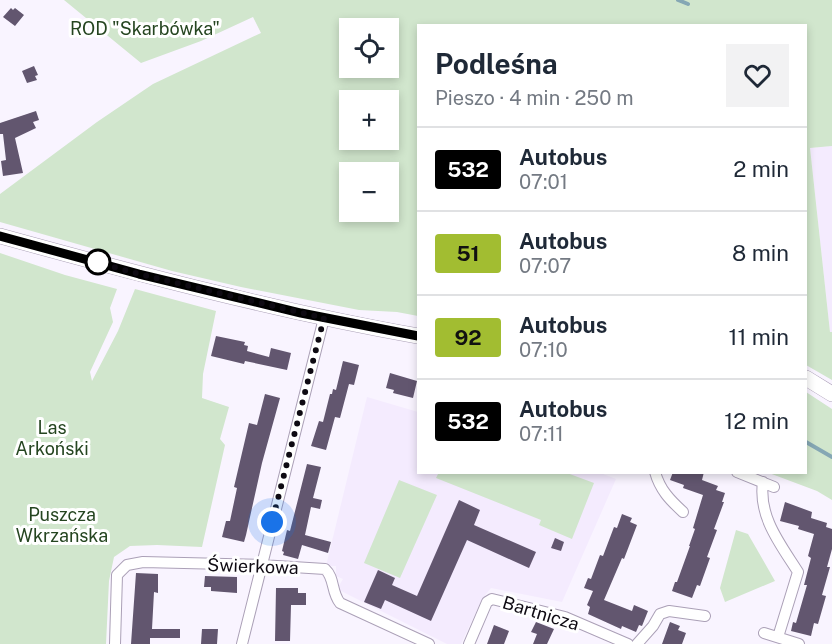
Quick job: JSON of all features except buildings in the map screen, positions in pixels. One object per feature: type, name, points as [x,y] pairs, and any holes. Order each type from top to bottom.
[{"type":"street","points":[[0,236],[139,274],[324,318],[417,336]]},
{"type":"street","points":[[242,644],[324,318]]},
{"type":"street","points":[[807,379],[832,393]]},
{"type":"street","points":[[656,474],[659,485],[666,495],[683,512]]},
{"type":"street","points":[[742,474],[774,487]]},
{"type":"street","points":[[763,483],[762,499],[766,519],[798,572],[778,637]]},
{"type":"street","name":"Świerkowa","points":[[115,644],[117,575],[127,565],[143,562],[325,569],[331,574],[334,596],[340,603],[429,644]]},
{"type":"street","name":"Bartnicza","points":[[469,644],[487,602],[498,599],[565,617],[628,644]]},
{"type":"street","points":[[637,644],[660,614],[669,611],[705,616]]},
{"type":"street","points":[[764,633],[799,644]]},
{"type":"shaded area","points":[[832,146],[832,332],[830,332],[810,148]]},
{"type":"shaded area","points":[[367,397],[417,412],[417,474],[603,474],[616,479],[562,602],[491,588],[482,599],[461,644],[447,644],[337,589],[343,579],[336,576],[336,566],[326,566]]},
{"type":"green space","name":"ROD \"Skarbówka\"","points":[[64,0],[832,0],[832,146],[810,148],[830,332],[832,332],[832,380],[807,366],[807,24],[417,24],[417,316],[359,310],[241,287],[172,271],[0,222],[0,194],[97,122],[153,84],[261,33],[253,17],[201,41],[141,63]]},
{"type":"green space","points":[[0,253],[65,275],[117,289],[110,308],[113,322],[90,372],[92,381],[118,331],[135,289],[216,311],[203,374],[202,398],[229,407],[220,439],[225,445],[202,547],[130,546],[114,557],[109,581],[106,644],[0,644]]},
{"type":"green space","points":[[807,393],[832,409],[832,500],[817,491],[772,474],[807,474]]},
{"type":"green space","points":[[438,474],[570,474],[594,483],[572,539],[539,525],[541,520],[436,478]]},
{"type":"green space","points":[[399,480],[437,495],[400,578],[364,563]]},
{"type":"green space","points":[[736,530],[748,534],[775,581],[725,602],[720,588]]},
{"type":"waterway","points":[[678,0],[688,4]]},
{"type":"waterway","points":[[807,443],[832,457]]},
{"type":"bus line","name":"532","points":[[0,236],[139,274],[301,313],[417,336]]},
{"type":"route","points":[[98,262],[96,262],[324,318],[272,522]]},
{"type":"park label","name":"Las Arkoński","points":[[52,437]]},
{"type":"park label","name":"Puszcza Wkrzańska","points":[[62,524]]}]
